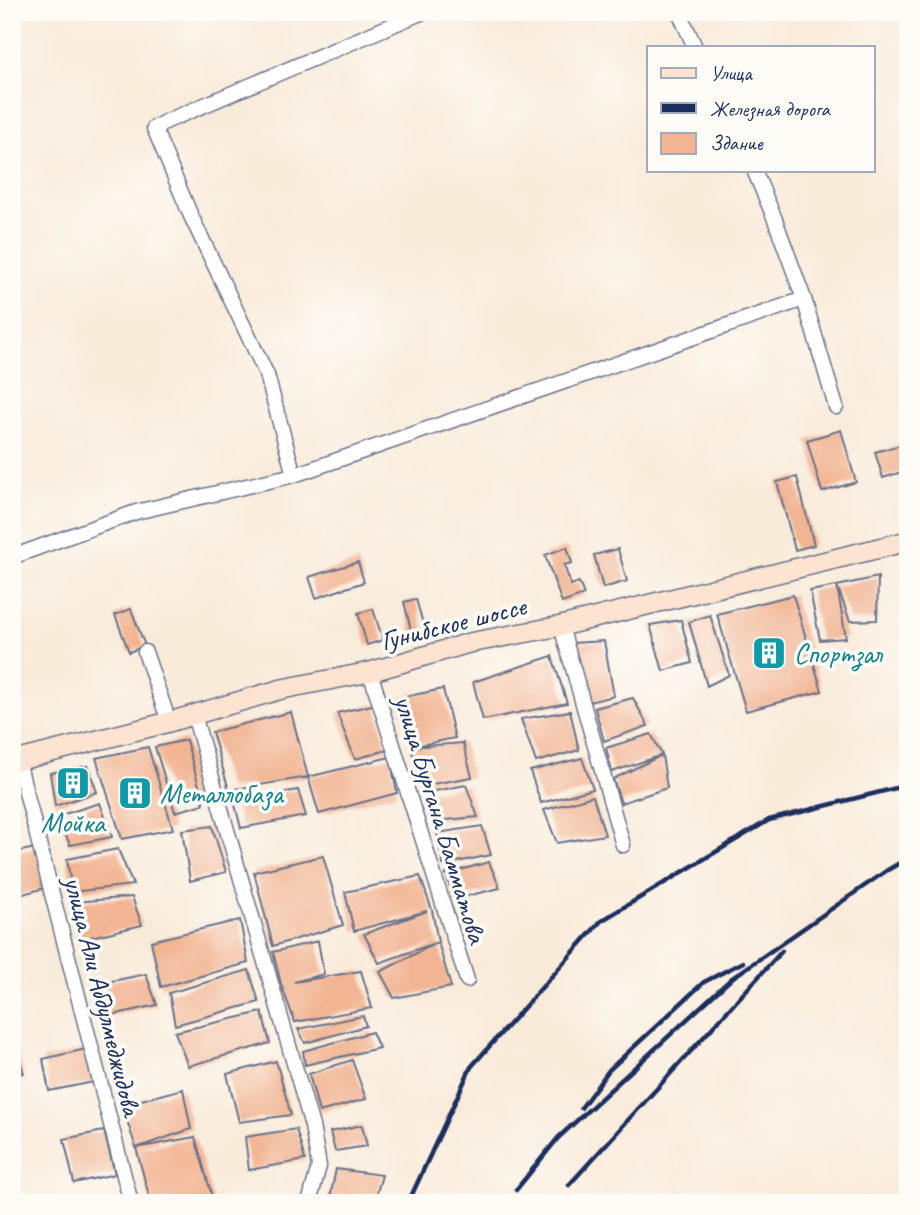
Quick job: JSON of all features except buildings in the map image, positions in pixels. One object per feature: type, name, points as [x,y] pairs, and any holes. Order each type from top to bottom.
[{"type":"main road","name":"Гунибское шоссе","points":[[15,761],[169,722],[282,689],[369,672],[469,643],[561,626],[908,541]]},
{"type":"street","points":[[294,475],[267,375],[191,216],[154,128],[423,12]]},
{"type":"street","points":[[678,12],[695,46]]},
{"type":"street","points":[[755,172],[804,299],[836,407]]},
{"type":"street","points":[[12,557],[136,512],[294,475],[804,299]]},
{"type":"street","points":[[561,626],[623,845]]},
{"type":"street","points":[[145,652],[169,722]]},
{"type":"street","name":"улица Бургана Бамматова","points":[[369,672],[467,980]]},
{"type":"street","points":[[194,715],[312,1126],[319,1167],[309,1203]]},
{"type":"street","name":"улица Али Абдулмеджидова","points":[[15,761],[131,1203]]},
{"type":"railway","points":[[408,1203],[471,1067],[601,921],[769,820],[908,785]]},
{"type":"railway","points":[[516,1190],[558,1138],[732,978],[908,858]]},
{"type":"railway","points":[[569,1185],[782,951]]},
{"type":"railway","points":[[581,1108],[609,1070],[704,982],[743,962]]},
{"type":"place","name":"Спортзал","points":[[769,653]]},
{"type":"place","name":"Мойка","points":[[73,783]]},
{"type":"place","name":"Металлобаза","points":[[135,793]]}]
